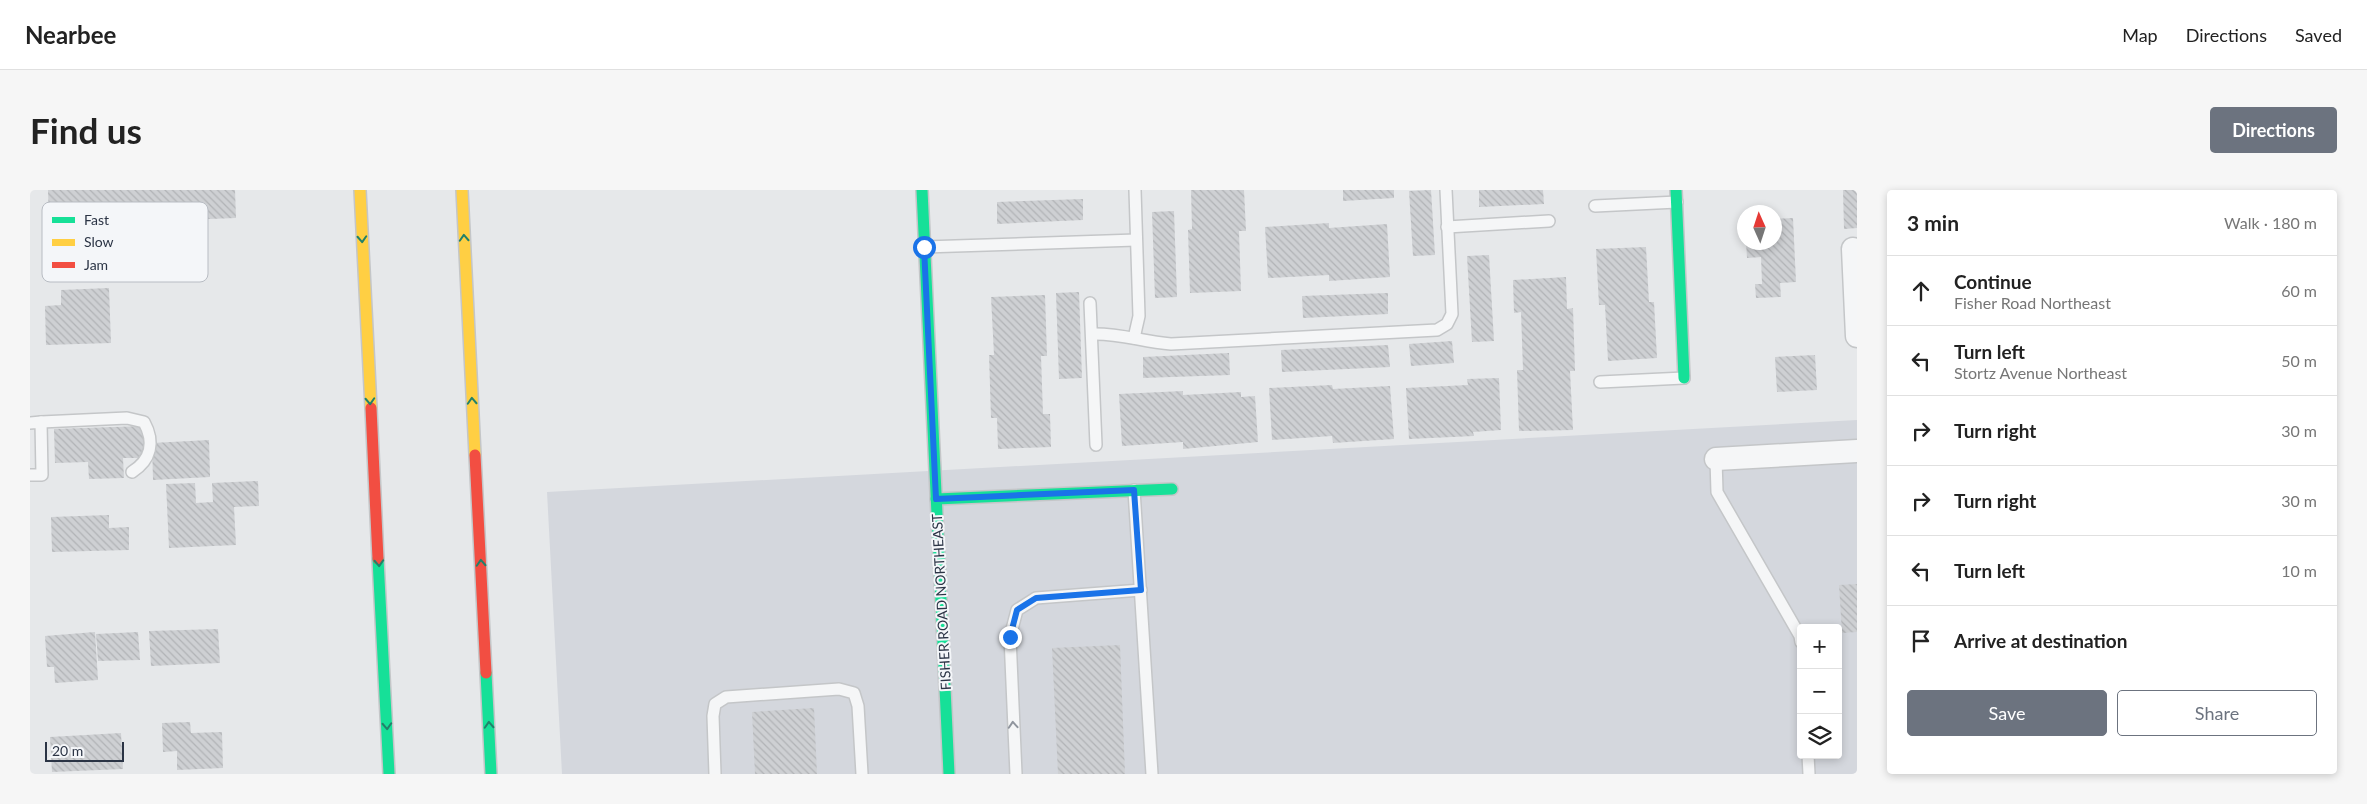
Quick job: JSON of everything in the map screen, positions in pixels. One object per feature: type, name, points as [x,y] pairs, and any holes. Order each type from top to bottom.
[{"type":"main road","points":[[360,190],[389,774]]},
{"type":"main road","points":[[462,190],[491,774]]},
{"type":"main road","name":"FISHER ROAD NORTHEAST","points":[[922,190],[949,774]]},
{"type":"main road","points":[[1676,190],[1684,378]]},
{"type":"main road","points":[[936,499],[1172,489]]},
{"type":"street","points":[[1853,249],[1857,336]]},
{"type":"street","points":[[1716,460],[1857,451]]},
{"type":"lane","points":[[1134,190],[1139,316],[1134,338]]},
{"type":"lane","points":[[1092,334],[1114,333],[1150,343],[1171,344],[1437,330],[1447,324],[1452,314],[1446,190]]},
{"type":"lane","points":[[1595,206],[1676,202]]},
{"type":"lane","points":[[1448,226],[1548,221]]},
{"type":"lane","points":[[924,247],[1136,240]]},
{"type":"lane","points":[[1090,303],[1096,445]]},
{"type":"lane","points":[[1600,382],[1684,378]]},
{"type":"lane","points":[[30,475],[42,475],[35,422],[127,418],[144,422],[151,434],[150,449],[142,466],[132,472]]},
{"type":"lane","points":[[1716,460],[1717,492],[1797,631]]},
{"type":"lane","points":[[1134,490],[1152,774]]},
{"type":"lane","points":[[1016,774],[1010,637],[1017,610],[1036,598],[1141,590]]},
{"type":"lane","points":[[715,774],[713,716],[715,704],[726,697],[839,689],[854,693],[858,706],[862,774]]},
{"type":"lane","points":[[1808,759],[1809,774]]},
{"type":"shaded area","points":[[1857,420],[1857,774],[562,774],[547,492]]},
{"type":"building","points":[[48,190],[235,190],[236,218],[208,219],[208,202],[48,202]]},
{"type":"building","points":[[1191,190],[1244,190],[1246,231],[1239,231],[1241,291],[1190,293],[1188,230],[1192,229]]},
{"type":"building","points":[[1343,190],[1394,190],[1394,198],[1343,201]]},
{"type":"building","points":[[1431,190],[1435,255],[1413,256],[1409,191]]},
{"type":"building","points":[[1479,190],[1543,190],[1544,204],[1479,207]]},
{"type":"building","points":[[1843,190],[1857,190],[1857,228],[1844,229]]},
{"type":"building","points":[[1083,199],[1083,220],[997,224],[997,202]]},
{"type":"building","points":[[1174,211],[1177,297],[1155,298],[1152,212]]},
{"type":"building","points":[[1793,218],[1796,282],[1780,283],[1781,297],[1756,298],[1755,284],[1762,284],[1761,257],[1747,258],[1746,250],[1782,250],[1782,219]]},
{"type":"building","points":[[1329,223],[1329,228],[1387,224],[1390,277],[1329,281],[1329,275],[1268,278],[1265,227]]},
{"type":"building","points":[[1646,247],[1649,302],[1654,302],[1657,358],[1608,361],[1605,305],[1599,305],[1596,249]]},
{"type":"building","points":[[1489,255],[1494,341],[1472,342],[1467,256]]},
{"type":"building","points":[[1566,277],[1567,309],[1573,308],[1575,371],[1570,371],[1573,430],[1519,431],[1517,370],[1523,370],[1521,312],[1514,313],[1513,280]]},
{"type":"building","points":[[109,288],[111,343],[46,345],[45,306],[61,305],[61,290]]},
{"type":"building","points":[[1079,292],[1082,378],[1059,379],[1056,293]]},
{"type":"building","points":[[1388,293],[1388,314],[1303,318],[1302,296]]},
{"type":"building","points":[[1045,295],[1047,356],[1041,356],[1043,414],[1050,414],[1051,447],[998,449],[997,418],[991,418],[989,355],[994,355],[991,297]]},
{"type":"building","points":[[1452,341],[1454,363],[1411,366],[1409,344]]},
{"type":"building","points":[[1388,345],[1390,367],[1282,372],[1281,350]]},
{"type":"building","points":[[1229,353],[1230,375],[1143,378],[1143,357]]},
{"type":"building","points":[[1815,355],[1817,390],[1777,392],[1775,357]]},
{"type":"building","points":[[1499,378],[1501,430],[1473,432],[1474,436],[1409,439],[1406,388],[1468,385],[1467,379]]},
{"type":"building","points":[[1332,385],[1333,389],[1390,386],[1394,439],[1333,443],[1332,436],[1272,440],[1269,388]]},
{"type":"building","points":[[1183,391],[1183,395],[1241,392],[1241,397],[1255,396],[1258,442],[1183,449],[1183,442],[1122,446],[1119,394]]},
{"type":"building","points":[[143,426],[144,458],[123,458],[124,478],[89,479],[88,462],[55,463],[54,429]]},
{"type":"building","points":[[209,440],[210,477],[153,480],[152,443]]},
{"type":"building","points":[[258,481],[259,506],[234,507],[236,545],[169,548],[166,484],[195,483],[196,503],[213,502],[212,483]]},
{"type":"building","points":[[109,515],[109,528],[129,527],[129,550],[52,552],[51,517]]},
{"type":"building","points":[[1857,584],[1857,632],[1842,633],[1839,585]]},
{"type":"building","points":[[218,629],[220,663],[151,666],[149,631]]},
{"type":"building","points":[[95,632],[98,680],[55,683],[54,667],[47,667],[45,636]]},
{"type":"building","points":[[138,632],[140,660],[98,661],[96,634]]},
{"type":"building","points":[[1120,645],[1125,774],[1058,774],[1052,648]]},
{"type":"building","points":[[814,708],[817,774],[755,774],[752,712]]},
{"type":"building","points":[[190,722],[191,733],[222,732],[223,768],[177,770],[177,751],[163,752],[162,723]]},
{"type":"building","points":[[121,733],[123,769],[52,772],[50,737]]},
{"type":"traffic: fast","points":[[922,190],[949,774]]},
{"type":"traffic: fast","points":[[1676,190],[1684,378]]},
{"type":"traffic: fast","points":[[936,499],[1172,489]]},
{"type":"traffic: fast","points":[[378,559],[389,774]]},
{"type":"traffic: fast","points":[[486,673],[491,774]]},
{"type":"traffic: slow","points":[[360,190],[371,408]]},
{"type":"traffic: slow","points":[[462,190],[475,455]]},
{"type":"traffic: jam","points":[[371,408],[378,559]]},
{"type":"traffic: jam","points":[[475,455],[486,673]]},
{"type":"route","points":[[924,247],[936,499],[1134,490],[1141,590],[1036,598],[1017,610],[1010,637]]}]
